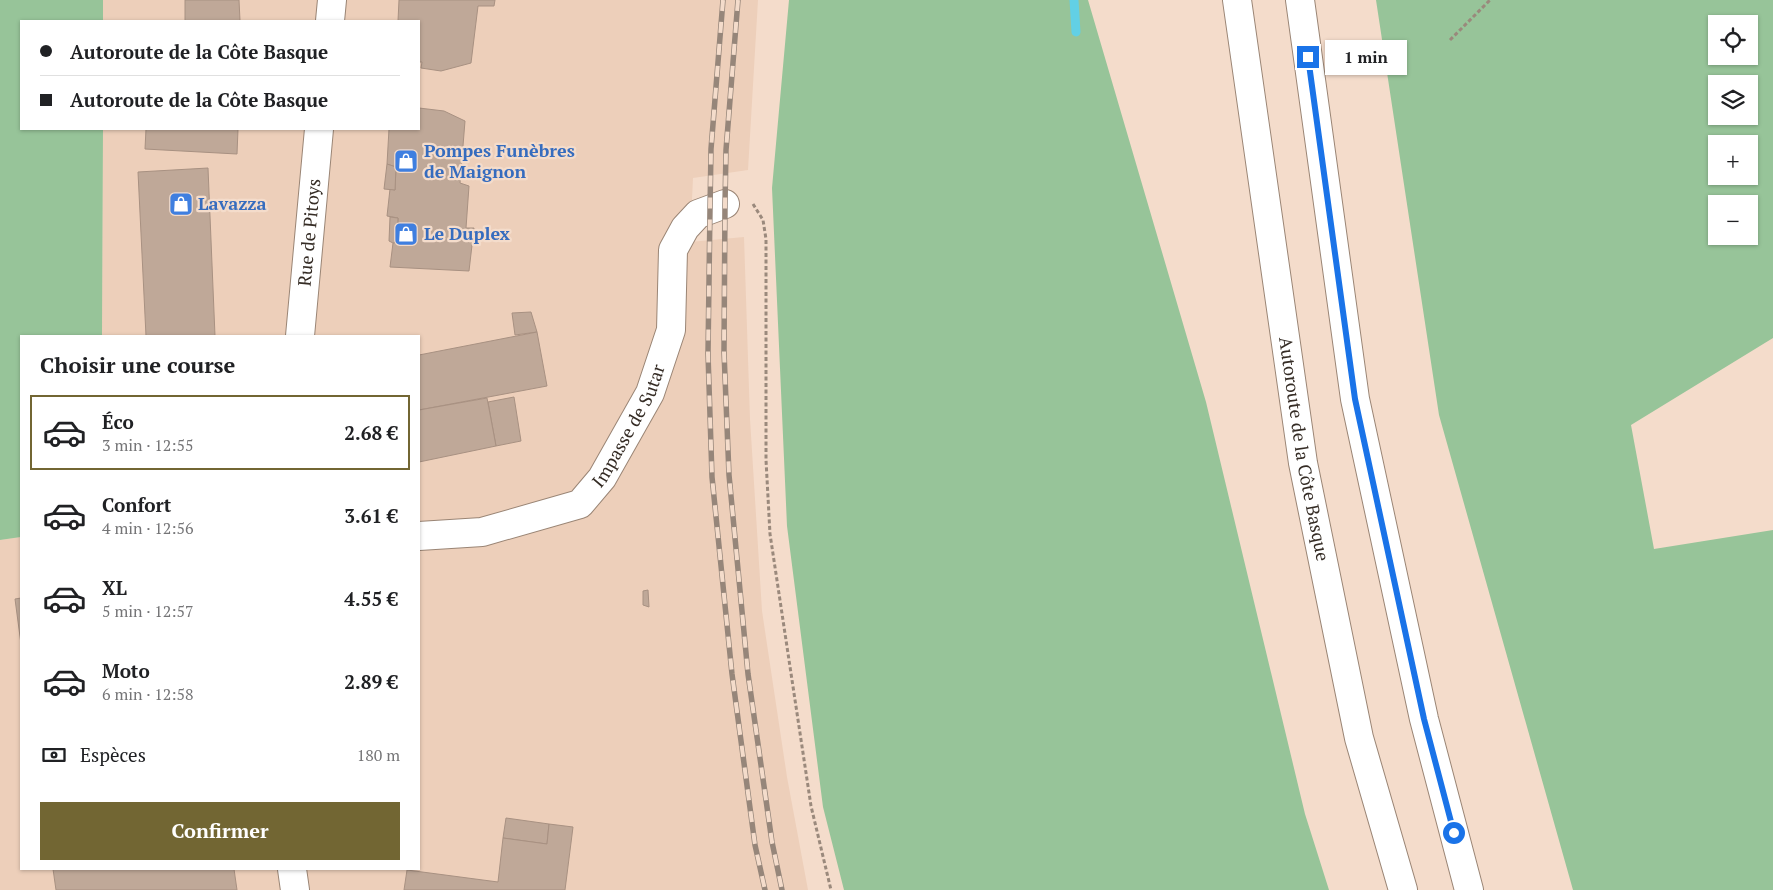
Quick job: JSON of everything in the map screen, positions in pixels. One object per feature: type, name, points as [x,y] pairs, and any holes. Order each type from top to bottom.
[{"type":"main road","points":[[330,20],[332,0]]},
{"type":"main road","name":"Autoroute de la Côte Basque","points":[[1237,0],[1303,463],[1359,738],[1402,890]]},
{"type":"main road","points":[[1300,0],[1355,399],[1424,719],[1469,890]]},
{"type":"main road","name":"Rue de Pitoys","points":[[300,335],[320,130]]},
{"type":"main road","name":"Impasse de Sutar","points":[[420,536],[482,532],[580,504],[602,478],[650,393],[671,330],[673,250],[684,228],[698,214],[725,204]]},
{"type":"main road","points":[[292,870],[295,890]]},
{"type":"path","points":[[1450,40],[1490,0]]},
{"type":"path","points":[[725,204],[740,201],[752,202],[763,220],[766,239],[766,460],[770,534],[811,806],[831,890]]},
{"type":"shaded area","points":[[103,0],[758,0],[748,170],[693,178],[690,242],[744,237],[750,419],[762,611],[787,777],[808,890],[0,890],[0,540],[20,537],[20,870],[420,870],[420,335],[102,335],[103,130],[420,130],[420,20],[103,20]]},
{"type":"green space","points":[[0,0],[103,0],[103,20],[20,20],[20,130],[103,130],[102,335],[20,335],[20,537],[0,540]]},
{"type":"green space","points":[[789,0],[1088,0],[1206,402],[1305,814],[1329,890],[844,890],[823,807],[787,526],[772,188]]},
{"type":"green space","points":[[1376,0],[1773,0],[1773,338],[1631,425],[1654,549],[1773,530],[1773,890],[1573,890],[1439,415]]},
{"type":"building","points":[[185,0],[239,0],[240,20],[185,20]]},
{"type":"building","points":[[399,0],[495,0],[494,6],[478,6],[471,63],[441,71],[421,68],[420,20],[398,20]]},
{"type":"building","points":[[420,108],[444,111],[465,121],[460,183],[469,186],[466,228],[474,228],[469,271],[390,267],[393,243],[397,242],[398,218],[387,216],[390,189],[395,190],[396,167],[387,164],[389,130],[420,130]]},
{"type":"building","points":[[146,130],[238,130],[237,154],[145,149]]},
{"type":"building","points":[[387,164],[396,167],[395,190],[384,189]]},
{"type":"building","points":[[208,168],[215,335],[146,335],[138,172]]},
{"type":"building","points":[[390,217],[398,218],[397,242],[393,243],[389,241]]},
{"type":"building","points":[[531,312],[537,332],[515,335],[512,313]]},
{"type":"building","points":[[537,332],[547,386],[420,410],[420,355]]},
{"type":"building","points":[[514,397],[521,441],[496,446],[488,402]]},
{"type":"building","points":[[487,398],[496,446],[420,462],[420,410]]},
{"type":"building","points":[[648,590],[649,607],[643,605],[643,591]]},
{"type":"building","points":[[20,598],[20,636],[15,599]]},
{"type":"building","points":[[506,818],[549,824],[547,844],[503,838]]},
{"type":"building","points":[[549,824],[573,827],[565,890],[404,890],[407,870],[498,882],[503,838],[547,844]]},
{"type":"building","points":[[53,870],[234,870],[237,890],[56,890]]},
{"type":"waterway","points":[[1074,0],[1076,32]]},
{"type":"railway","points":[[723,0],[711,149],[708,354],[712,477],[732,674],[755,845],[765,890]]},
{"type":"railway","points":[[738,0],[726,150],[724,352],[729,475],[748,674],[772,842],[782,890]]},
{"type":"place","name":"Pompes Funèbres de Maignon","points":[[406,161]]},
{"type":"place","name":"Lavazza","points":[[181,204]]},
{"type":"place","name":"Le Duplex","points":[[406,234]]},
{"type":"route","points":[[1308,57],[1355,399],[1424,719],[1454,833]]}]
